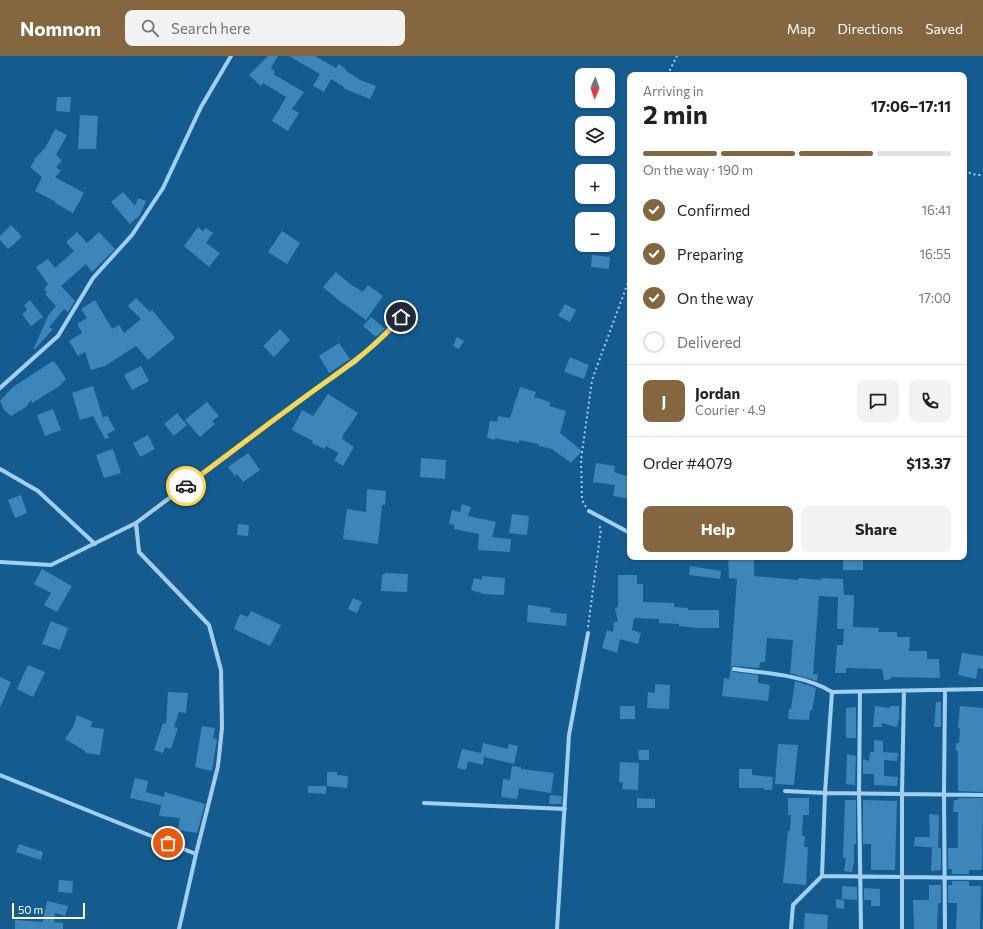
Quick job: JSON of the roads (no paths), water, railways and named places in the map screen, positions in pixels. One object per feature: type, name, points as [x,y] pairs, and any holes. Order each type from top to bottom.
[{"type":"street","points":[[0,388],[58,336],[92,278],[132,235],[163,188],[201,107],[232,56]]},
{"type":"street","points":[[0,562],[51,565],[136,523],[306,396],[356,361],[393,326],[408,308]]},
{"type":"street","points":[[0,469],[38,491],[95,544]]},
{"type":"street","points":[[589,511],[627,531]]},
{"type":"street","points":[[136,523],[139,552],[209,625],[221,670],[222,728],[218,766],[179,929]]},
{"type":"street","points":[[557,929],[569,735],[588,633]]},
{"type":"street","points":[[734,669],[778,674],[821,686],[832,692],[983,689]]},
{"type":"street","points":[[944,929],[945,690]]},
{"type":"street","points":[[902,929],[904,691]]},
{"type":"street","points":[[791,929],[793,905],[822,876],[825,793],[832,692]]},
{"type":"street","points":[[860,692],[859,793],[861,929]]},
{"type":"street","points":[[0,775],[196,854]]},
{"type":"street","points":[[784,791],[983,795]]},
{"type":"street","points":[[424,803],[564,809]]},
{"type":"street","points":[[822,876],[983,878]]}]
